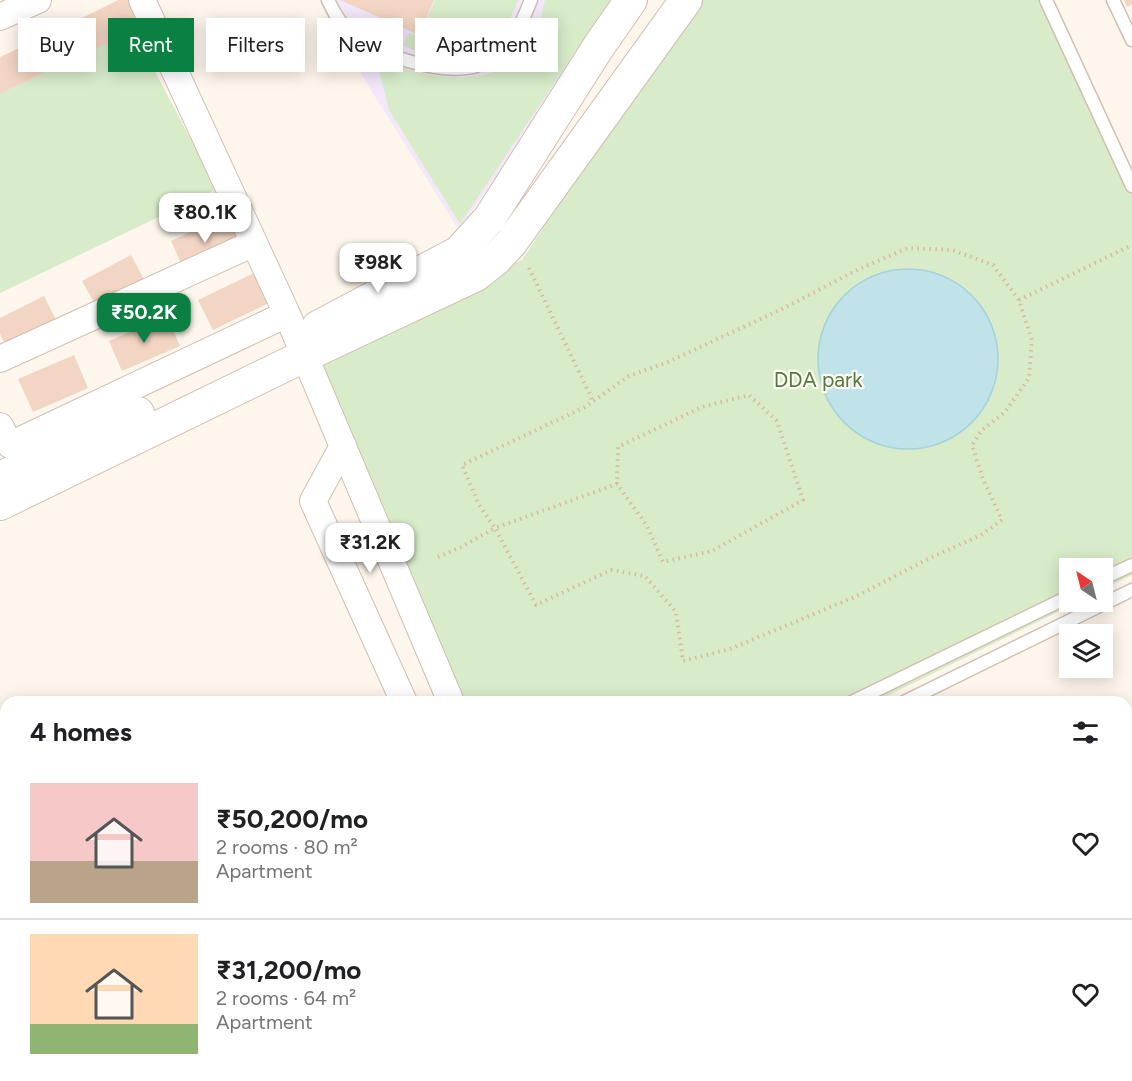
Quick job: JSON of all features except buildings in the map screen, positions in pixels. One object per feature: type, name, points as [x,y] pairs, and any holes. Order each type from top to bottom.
[{"type":"street","points":[[0,17],[38,0]]},
{"type":"street","points":[[142,0],[296,336],[448,696]]},
{"type":"street","points":[[0,478],[296,336],[459,252],[489,219],[599,46],[631,0]]},
{"type":"street","points":[[3,440],[476,275],[511,243],[686,0]]},
{"type":"street","points":[[0,359],[254,243]]},
{"type":"street","points":[[0,504],[296,336]]},
{"type":"street","points":[[344,446],[313,501],[401,696]]},
{"type":"lane","points":[[328,0],[336,17],[351,33],[370,46],[426,65],[455,68],[475,67],[498,54],[515,35],[531,0]]},
{"type":"lane","points":[[1046,0],[1132,186]]},
{"type":"lane","points":[[1113,0],[1132,40]]},
{"type":"lane","points":[[1113,574],[1132,565]]},
{"type":"lane","points":[[916,696],[1132,590]]},
{"type":"lane","points":[[864,696],[1059,601]]},
{"type":"path","points":[[1019,300],[1132,245]]},
{"type":"path","points":[[908,248],[952,250],[993,265],[1019,300],[1032,341],[1029,378],[1005,412],[982,430],[972,445],[983,479],[1002,520],[981,535],[928,559],[857,596],[730,649],[683,661],[676,612],[645,576],[611,570],[537,605],[495,528],[479,505],[462,465],[585,407],[629,376],[668,362],[908,248]]},
{"type":"path","points":[[529,268],[593,401]]},
{"type":"path","points":[[749,395],[777,421],[803,500],[712,551],[663,562],[647,526],[616,484],[618,447],[702,407],[749,395]]},
{"type":"path","points":[[438,557],[461,548],[495,528],[616,484]]},
{"type":"shaded area","points":[[323,0],[617,0],[459,230],[360,72],[403,72],[403,18],[332,18]]},
{"type":"green space","points":[[435,0],[518,0],[510,18],[427,18]]},
{"type":"green space","points":[[545,0],[610,0],[460,224],[389,110],[380,72],[403,72],[403,68],[437,76],[458,77],[494,72],[558,72],[558,18],[540,18]]},
{"type":"green space","name":"DDA park","points":[[694,0],[1042,0],[1132,181],[1132,575],[1113,584],[1113,558],[1059,558],[1059,611],[887,696],[456,696],[304,356],[522,260]]},
{"type":"green space","points":[[409,33],[415,35],[415,50],[403,45]]},
{"type":"green space","points":[[108,42],[108,72],[155,72],[217,189],[0,293],[0,94],[46,72],[96,72],[96,48]]},
{"type":"water","points":[[908,269],[942,276],[958,284],[972,295],[983,309],[991,325],[998,359],[991,393],[983,409],[972,423],[958,434],[942,442],[908,449],[874,442],[858,434],[844,423],[833,409],[825,393],[818,359],[825,325],[833,309],[844,295],[858,284],[874,276]]}]
